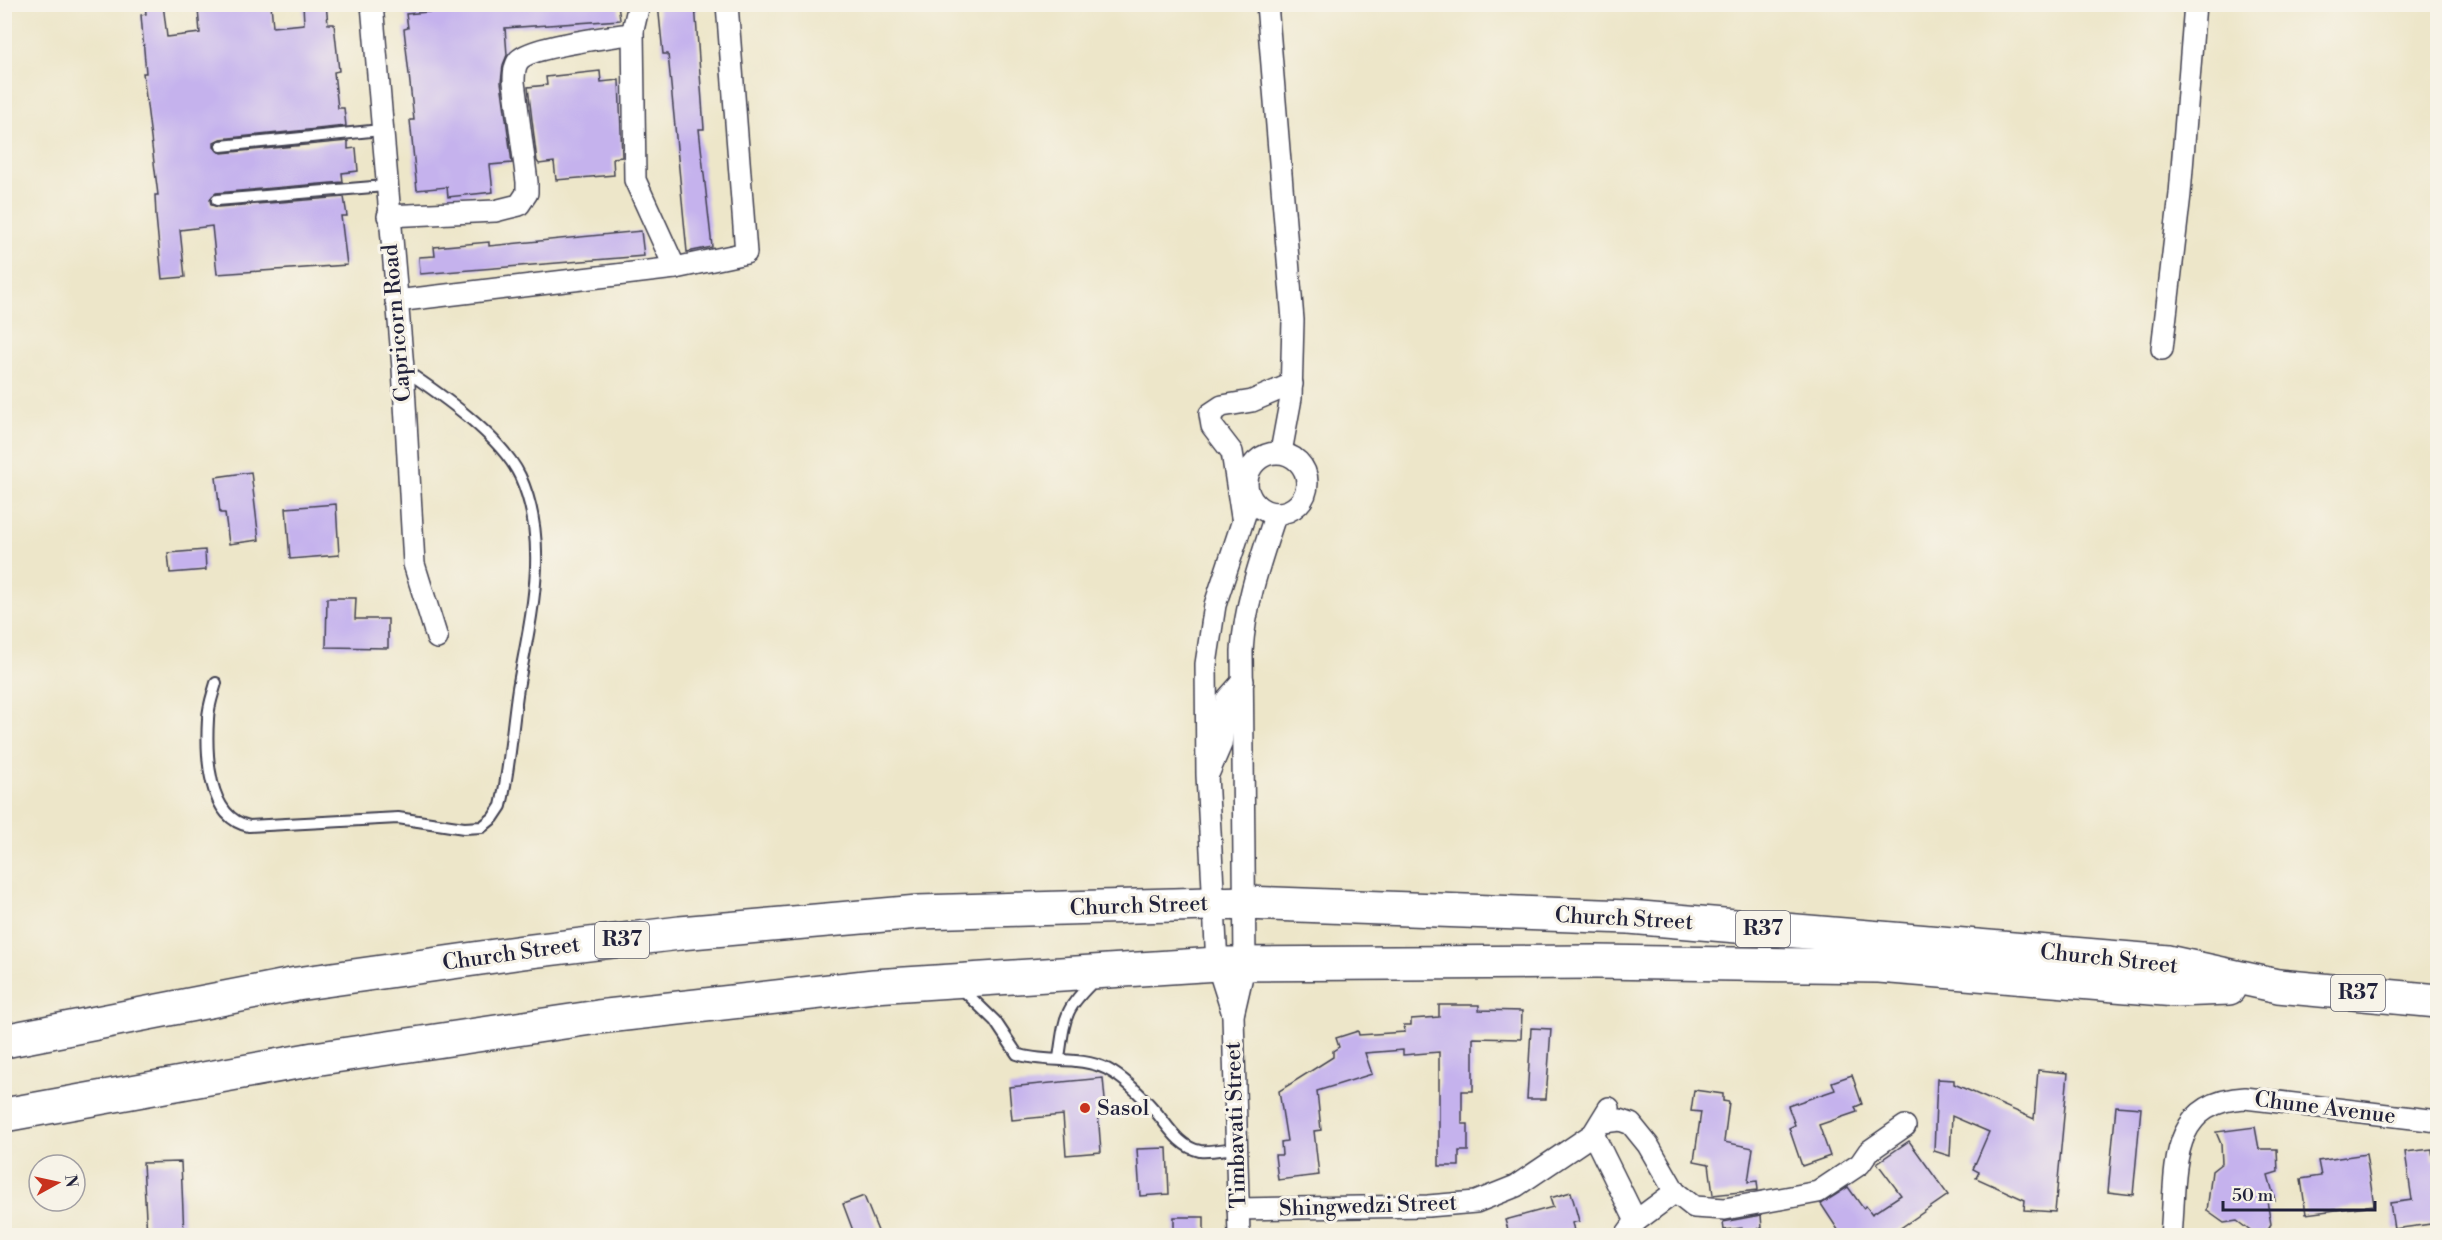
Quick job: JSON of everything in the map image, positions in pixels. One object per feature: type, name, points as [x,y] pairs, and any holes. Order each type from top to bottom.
[{"type":"main road","name":"Church Street","points":[[4,1041],[297,984],[668,934],[918,912],[1230,903],[1629,917],[2168,962],[2278,986],[2438,1001]]},
{"type":"main road","name":"Church Street","points":[[4,1115],[314,1059],[598,1017],[874,986],[1231,964],[1474,965],[1596,962],[1879,966],[2176,990],[2278,986]]},
{"type":"street","name":"Capricorn Road","points":[[372,4],[385,186],[403,368],[414,564],[437,638]]},
{"type":"street","points":[[639,4],[633,30],[635,180],[675,268]]},
{"type":"street","points":[[396,301],[675,268],[746,253],[727,4]]},
{"type":"street","points":[[1268,4],[1293,320],[1292,384],[1281,452]]},
{"type":"street","points":[[2162,349],[2180,194],[2195,4]]},
{"type":"street","points":[[388,216],[495,211],[519,205],[527,194],[527,182],[514,82],[515,68],[519,60],[535,51],[628,34],[633,30]]},
{"type":"street","points":[[1246,508],[1232,452],[1212,426],[1210,414],[1222,406],[1252,401],[1292,384]]},
{"type":"street","points":[[1230,903],[1207,775],[1205,712],[1209,636],[1215,605],[1246,508],[1246,479],[1254,461],[1262,456],[1281,452],[1291,456],[1305,471],[1306,491],[1295,507],[1276,513],[1246,508]]},
{"type":"street","points":[[1230,903],[1243,681],[1244,621],[1276,513]]},
{"type":"street","points":[[1207,775],[1221,744],[1227,699],[1243,681]]},
{"type":"street","name":"Timbavati Street","points":[[1230,903],[1231,964]]},
{"type":"street","name":"Timbavati Street","points":[[1230,903],[1239,1236]]},
{"type":"street","name":"Chune Avenue","points":[[2171,1236],[2180,1140],[2193,1119],[2214,1104],[2245,1098],[2438,1121]]},
{"type":"street","points":[[1675,1192],[1631,1228],[1601,1121],[1620,1120],[1630,1124],[1647,1146],[1675,1192],[1694,1207],[1725,1209],[1808,1195],[1860,1164],[1869,1151],[1905,1126]]},
{"type":"street","name":"Shingwedzi Street","points":[[1238,1209],[1428,1206],[1476,1202],[1516,1186],[1601,1121]]},
{"type":"lane","points":[[221,146],[381,130]]},
{"type":"lane","points":[[217,200],[385,186]]},
{"type":"lane","points":[[216,683],[208,716],[212,777],[219,803],[229,818],[239,824],[249,826],[398,818],[464,828],[482,826],[493,818],[501,806],[533,612],[536,573],[531,514],[520,476],[506,455],[439,393],[403,368]]},
{"type":"lane","points":[[1059,1058],[1068,1010],[1073,1001],[1103,973]]},
{"type":"lane","points":[[953,981],[995,1021],[1017,1054],[1032,1058],[1059,1058],[1092,1063],[1109,1070],[1154,1110],[1176,1137],[1192,1148],[1200,1151],[1236,1148]]},
{"type":"building","points":[[145,4],[163,4],[167,37],[200,33],[198,9],[202,9],[202,4],[271,4],[273,27],[304,24],[303,4],[326,4],[328,24],[334,24],[339,71],[334,72],[338,108],[344,108],[346,126],[220,139],[214,142],[214,147],[222,153],[348,141],[348,149],[356,148],[358,171],[342,173],[343,182],[216,193],[210,200],[211,205],[218,207],[344,197],[347,216],[341,216],[347,265],[217,274],[212,226],[180,230],[185,277],[162,279],[155,195],[158,195],[143,73],[146,73],[141,15],[146,14]]},
{"type":"building","points":[[448,4],[618,4],[620,20],[505,28],[507,55],[501,82],[512,163],[490,165],[493,192],[448,197],[447,187],[417,190],[410,120],[414,120],[404,29],[408,28],[406,14],[449,10]]},
{"type":"building","points":[[658,4],[695,4],[704,129],[699,129],[712,247],[687,252],[668,54],[663,54]]},
{"type":"building","points":[[600,71],[601,82],[619,80],[622,157],[613,158],[614,175],[556,180],[554,162],[539,164],[537,161],[528,87],[547,85],[546,77]]},
{"type":"building","points":[[641,231],[644,256],[420,274],[419,257],[435,256],[434,247],[489,242],[489,246]]},
{"type":"building","points":[[251,472],[259,540],[229,544],[225,513],[220,513],[216,477]]},
{"type":"building","points":[[336,504],[339,555],[290,559],[286,508]]},
{"type":"building","points":[[205,550],[206,570],[170,573],[168,553]]},
{"type":"building","points":[[327,598],[356,598],[355,619],[388,619],[388,648],[326,647]]},
{"type":"building","points":[[1439,1005],[1479,1005],[1479,1010],[1522,1011],[1521,1039],[1473,1038],[1473,1091],[1462,1091],[1462,1124],[1468,1124],[1468,1151],[1459,1151],[1459,1166],[1439,1166],[1439,1052],[1403,1055],[1403,1050],[1365,1053],[1372,1074],[1317,1091],[1321,1130],[1314,1131],[1319,1175],[1278,1180],[1275,1155],[1282,1155],[1281,1142],[1287,1141],[1279,1091],[1333,1057],[1333,1051],[1339,1047],[1336,1038],[1358,1031],[1359,1035],[1405,1032],[1404,1025],[1411,1025],[1411,1019],[1439,1017]]},
{"type":"building","points":[[1531,1028],[1551,1029],[1546,1099],[1527,1099]]},
{"type":"building","points":[[2038,1070],[2068,1073],[2055,1212],[2024,1210],[2025,1200],[1976,1178],[1979,1172],[1973,1169],[1989,1132],[1952,1116],[1950,1156],[1934,1151],[1937,1079],[1954,1080],[1954,1084],[2034,1119]]},
{"type":"building","points":[[1852,1075],[1862,1104],[1855,1107],[1857,1112],[1819,1125],[1830,1156],[1802,1166],[1789,1128],[1795,1125],[1788,1106],[1835,1090],[1832,1082]]},
{"type":"building","points":[[1103,1078],[1106,1111],[1098,1112],[1101,1152],[1066,1155],[1063,1115],[1012,1120],[1009,1087]]},
{"type":"building","points":[[1694,1090],[1723,1094],[1723,1101],[1729,1102],[1724,1142],[1753,1148],[1748,1182],[1757,1181],[1758,1190],[1713,1195],[1709,1164],[1694,1161],[1701,1112],[1691,1111]]},
{"type":"building","points":[[2116,1106],[2141,1108],[2133,1195],[2108,1192]]},
{"type":"building","points":[[2255,1127],[2259,1149],[2277,1149],[2278,1172],[2268,1175],[2275,1200],[2267,1201],[2271,1224],[2264,1236],[2257,1236],[2237,1221],[2224,1223],[2207,1211],[2212,1171],[2222,1163],[2221,1144],[2216,1132]]},
{"type":"building","points":[[1909,1141],[1948,1195],[1889,1236],[1842,1236],[1821,1204],[1848,1187],[1863,1208],[1866,1206],[1872,1214],[1901,1195],[1877,1163]]},
{"type":"building","points":[[1167,1148],[1169,1194],[1140,1196],[1137,1149]]},
{"type":"building","points":[[2432,1149],[2433,1161],[2438,1160],[2438,1223],[2394,1229],[2390,1203],[2412,1200],[2405,1152]]},
{"type":"building","points":[[2366,1154],[2374,1205],[2306,1214],[2301,1179],[2321,1176],[2318,1161]]},
{"type":"building","points":[[181,1162],[184,1236],[147,1236],[143,1163]]},
{"type":"building","points":[[1571,1192],[1579,1221],[1572,1223],[1574,1230],[1552,1236],[1510,1236],[1505,1220],[1553,1207],[1550,1198]]},
{"type":"building","points":[[864,1196],[880,1236],[855,1236],[843,1204]]},
{"type":"building","points":[[1761,1215],[1762,1228],[1743,1231],[1742,1228],[1724,1230],[1723,1222]]},
{"type":"building","points":[[1174,1217],[1204,1217],[1204,1236],[1174,1236]]},
{"type":"place","name":"Sasol","points":[[1085,1108]]}]
